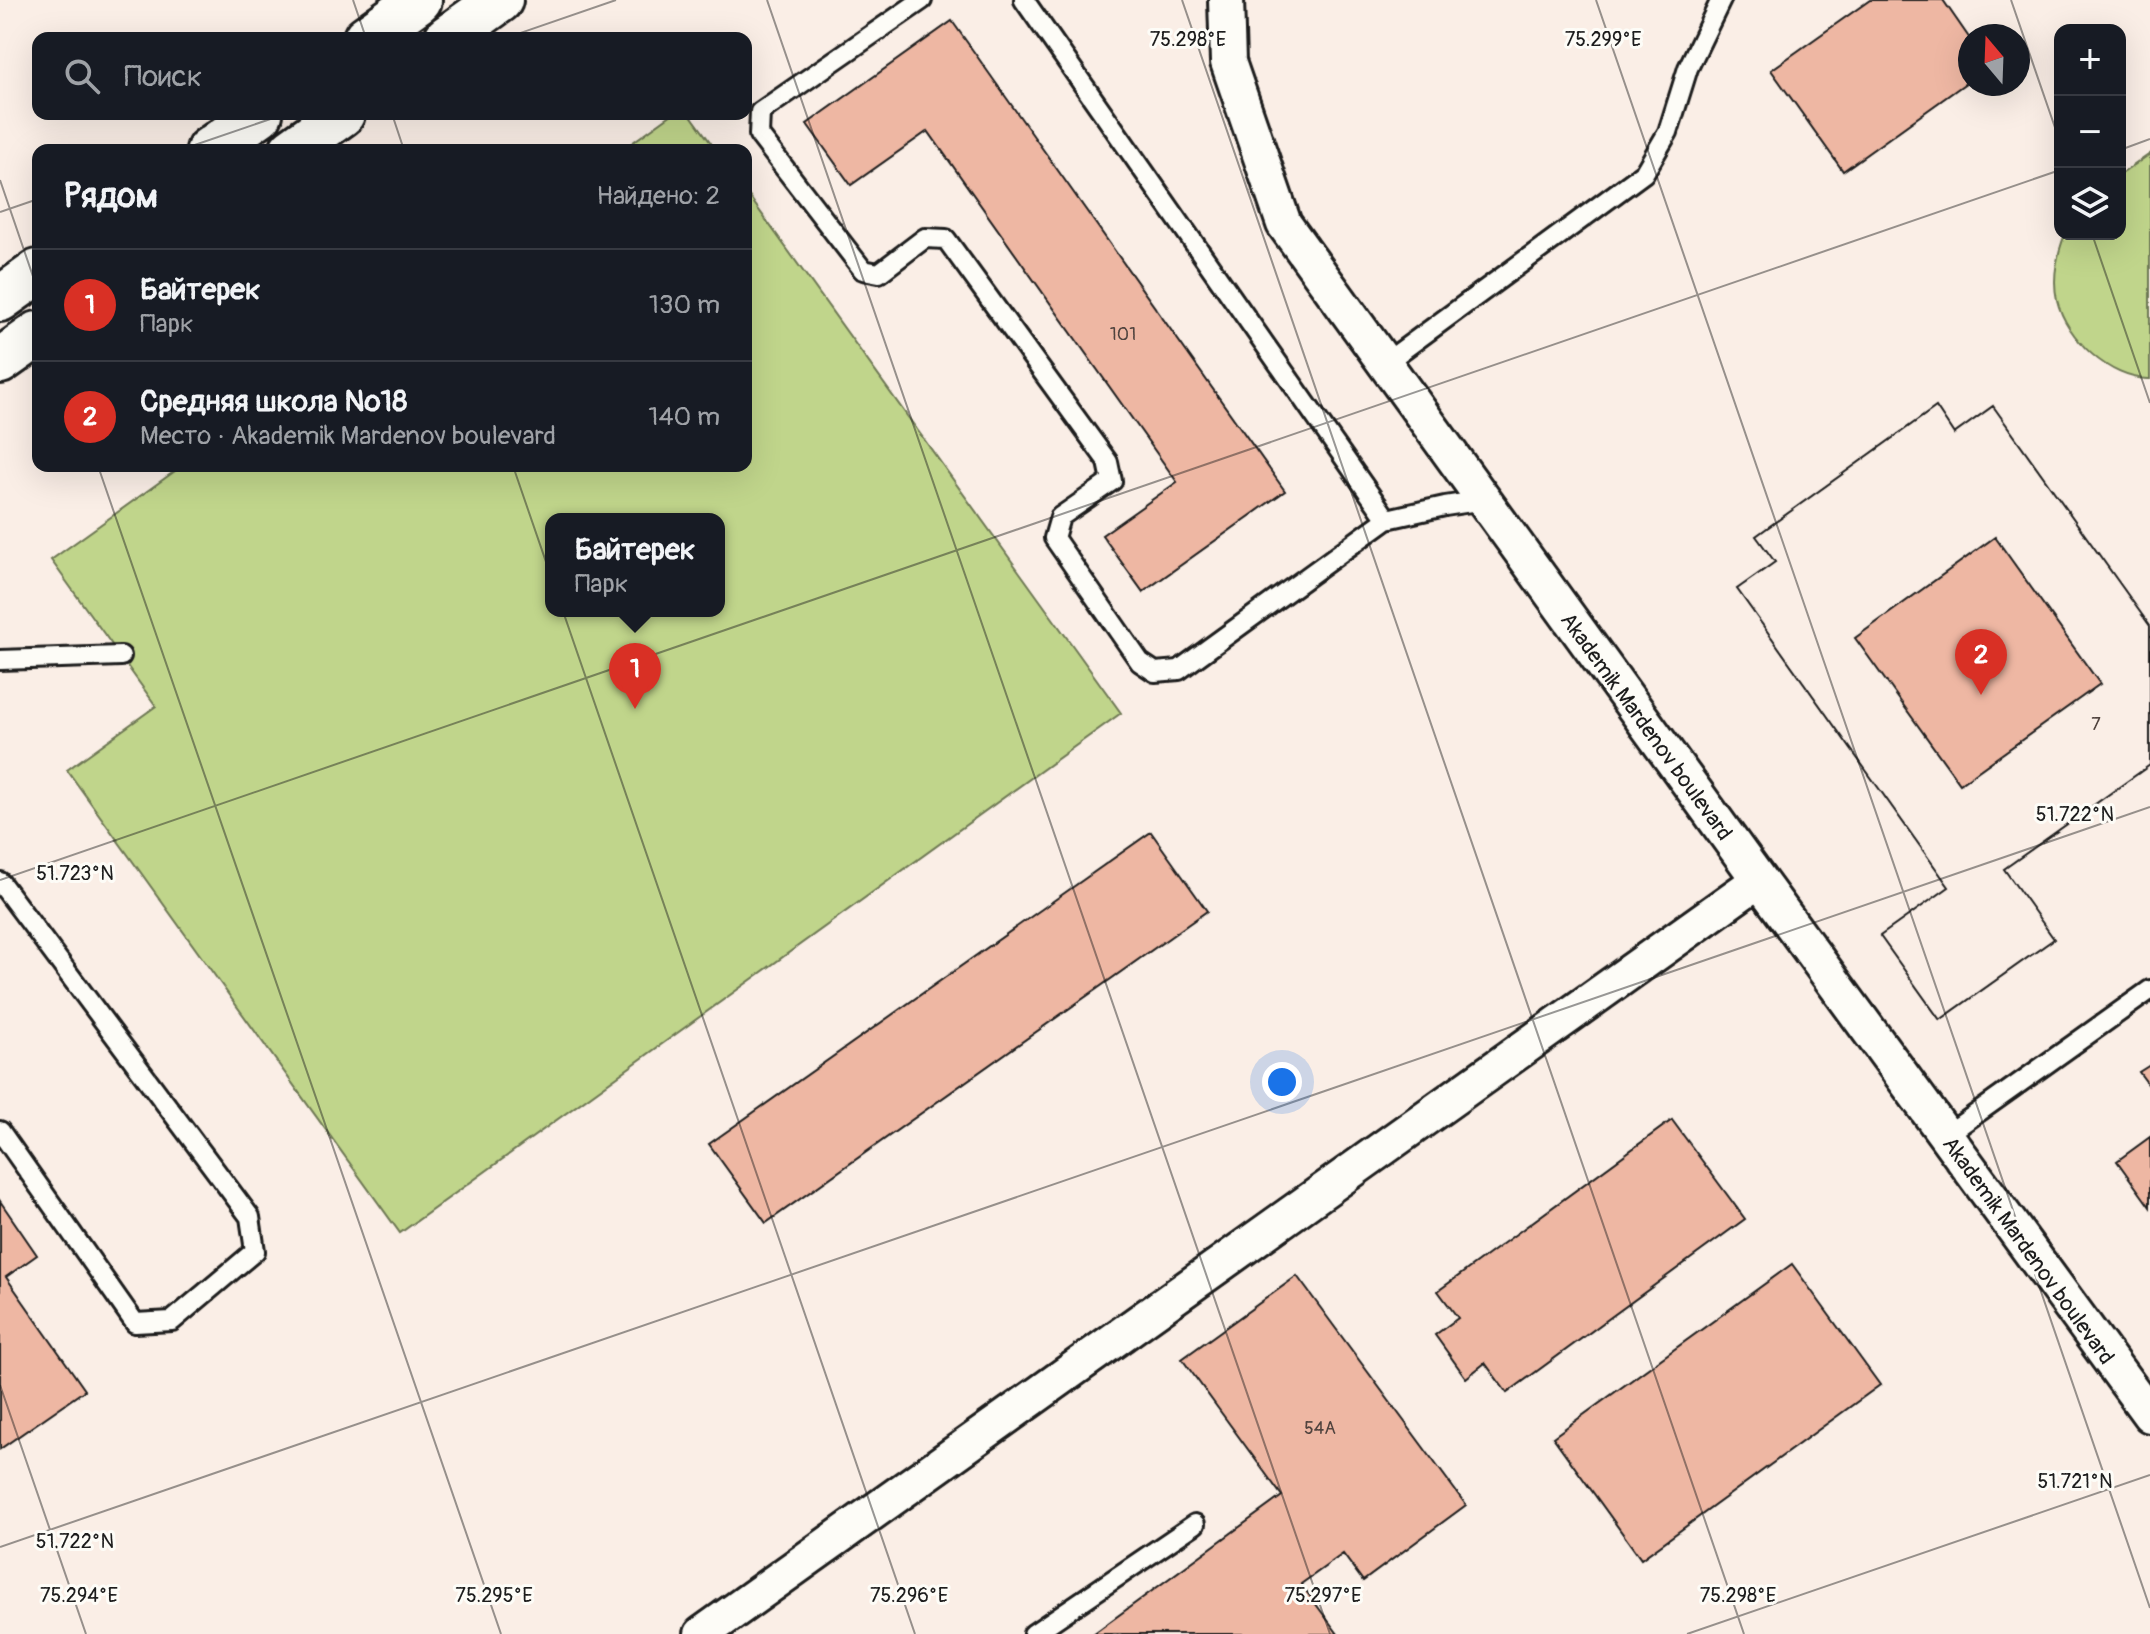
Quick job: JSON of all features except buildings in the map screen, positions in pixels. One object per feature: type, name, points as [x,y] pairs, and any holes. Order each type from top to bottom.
[{"type":"main road","points":[[374,32],[419,0]]},
{"type":"main road","points":[[455,32],[500,0]]},
{"type":"main road","points":[[218,144],[252,120]]},
{"type":"main road","points":[[300,144],[334,120]]},
{"type":"main road","points":[[0,299],[32,276]]},
{"type":"main road","points":[[0,361],[32,338]]},
{"type":"street","name":"Akademik Mardenov boulevard","points":[[1226,0],[1228,62],[1284,224],[2150,1415]]},
{"type":"street","points":[[702,1634],[1759,880]]},
{"type":"lane","points":[[922,0],[760,112],[759,135],[863,270],[879,273],[925,238],[946,239],[1108,462],[1112,481],[1060,517],[1054,538],[1140,662],[1155,672],[1179,670],[1387,519],[1484,500]]},
{"type":"lane","points":[[1024,0],[1387,519]]},
{"type":"lane","points":[[1385,363],[1644,173],[1668,132],[1688,68],[1721,0]]},
{"type":"lane","points":[[0,660],[121,656]]},
{"type":"lane","points":[[0,882],[250,1217],[255,1251],[172,1321],[135,1323],[0,1131]]},
{"type":"lane","points":[[1945,1136],[2150,990]]},
{"type":"lane","points":[[1033,1634],[1195,1524]]},
{"type":"green space","points":[[664,120],[694,120],[712,144],[630,144]]},
{"type":"green space","points":[[2150,154],[2150,379],[2120,372],[2105,364],[2080,342],[2062,314],[2055,283],[2063,240],[2126,240],[2126,171]]},
{"type":"green space","points":[[752,200],[1121,713],[400,1233],[67,770],[156,706],[51,560],[174,472],[752,472]]},
{"type":"place","name":"Средняя школа №18","points":[[1981,695]]},
{"type":"place","name":"Байтерек","points":[[635,709]]}]
